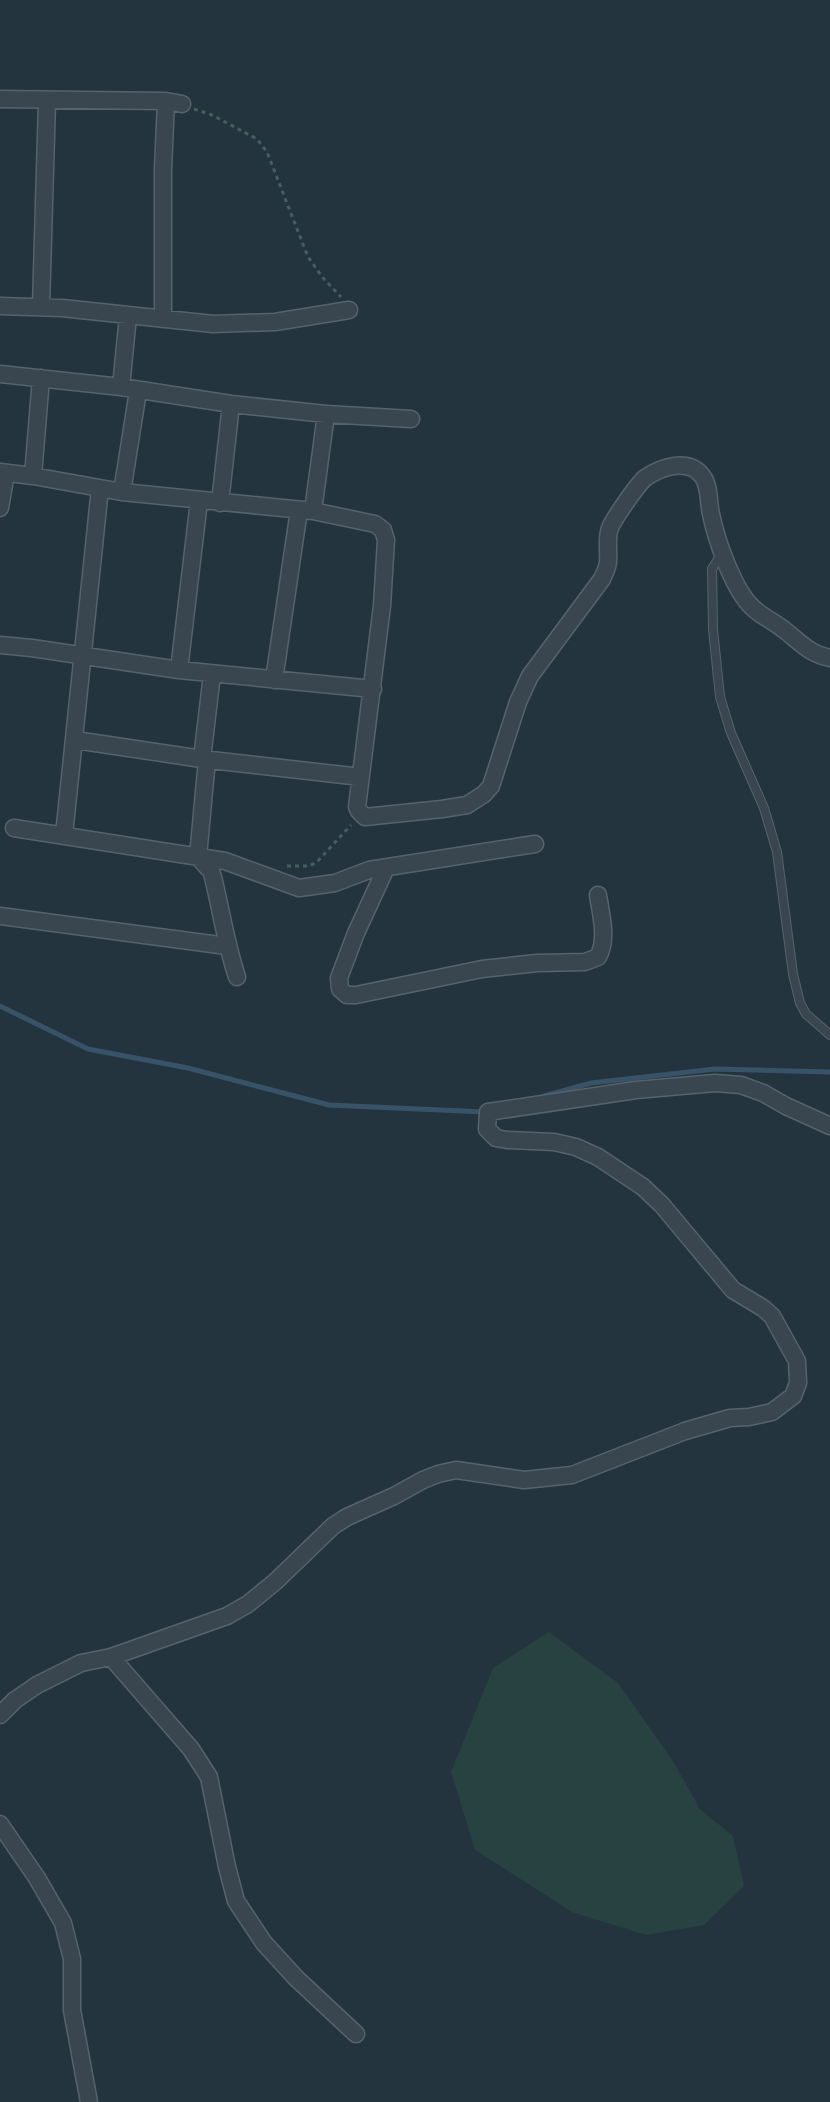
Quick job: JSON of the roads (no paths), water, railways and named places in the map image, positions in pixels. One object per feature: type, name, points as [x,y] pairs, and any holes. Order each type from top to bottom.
[{"type":"street","points":[[0,99],[174,103],[163,169],[162,319]]},
{"type":"street","points":[[41,307],[47,101]]},
{"type":"street","points":[[0,306],[41,307],[213,324],[275,322],[349,310]]},
{"type":"street","points":[[121,387],[128,316]]},
{"type":"street","points":[[0,374],[121,387],[231,404],[326,414],[411,419]]},
{"type":"street","points":[[33,476],[41,378]]},
{"type":"street","points":[[122,492],[138,391]]},
{"type":"street","points":[[220,503],[231,404]]},
{"type":"street","points":[[274,680],[326,414]]},
{"type":"street","points":[[0,508],[3,473],[33,476],[122,492],[306,511],[364,520],[375,524],[382,530],[386,540],[383,596],[373,690],[357,807],[362,816],[369,817],[442,809],[467,804],[484,794],[491,786],[518,702],[530,676],[602,579],[608,564],[610,529],[644,479],[663,468],[676,465],[694,469],[702,475],[706,484],[711,515],[722,553],[743,596],[753,608],[804,648],[818,655],[830,658]]},
{"type":"street","points":[[64,835],[100,488]]},
{"type":"street","points":[[180,670],[199,501]]},
{"type":"street","points":[[0,645],[212,674],[373,690]]},
{"type":"street","points":[[212,674],[198,857],[213,877],[223,915],[227,946],[236,977]]},
{"type":"street","points":[[75,740],[204,759],[361,776]]},
{"type":"street","points":[[14,828],[240,865],[300,888],[335,883],[369,870],[535,844]]},
{"type":"street","points":[[386,868],[356,933],[339,978],[340,988],[348,995],[356,995],[482,969],[537,963],[585,962],[598,957],[603,948],[598,895]]},
{"type":"street","points":[[0,916],[227,946]]},
{"type":"street","points":[[0,1715],[15,1700],[37,1685],[81,1663],[111,1657],[227,1616],[248,1604],[275,1582],[334,1526],[347,1517],[438,1474],[456,1470],[524,1480],[572,1475],[685,1431],[730,1418],[749,1417],[772,1412],[792,1396],[798,1383],[797,1361],[772,1316],[763,1308],[733,1290],[662,1205],[643,1187],[598,1157],[576,1147],[554,1142],[496,1138],[487,1129],[488,1112],[636,1090],[715,1083],[741,1085],[763,1093],[830,1126]]},
{"type":"street","points":[[111,1657],[190,1748],[209,1777],[227,1868],[236,1901],[264,1943],[296,1978],[356,2034]]},
{"type":"street","points":[[0,1824],[37,1878],[64,1923],[72,1960],[72,2010],[89,2102]]},
{"type":"lane","points":[[722,553],[712,569],[713,630],[720,697],[731,733],[764,808],[777,852],[793,974],[800,1003],[806,1014],[830,1035]]},
{"type":"waterway","points":[[0,1006],[88,1049],[188,1068],[329,1105],[485,1112]]},
{"type":"waterway","points":[[544,1096],[591,1083],[715,1069],[830,1072]]}]
